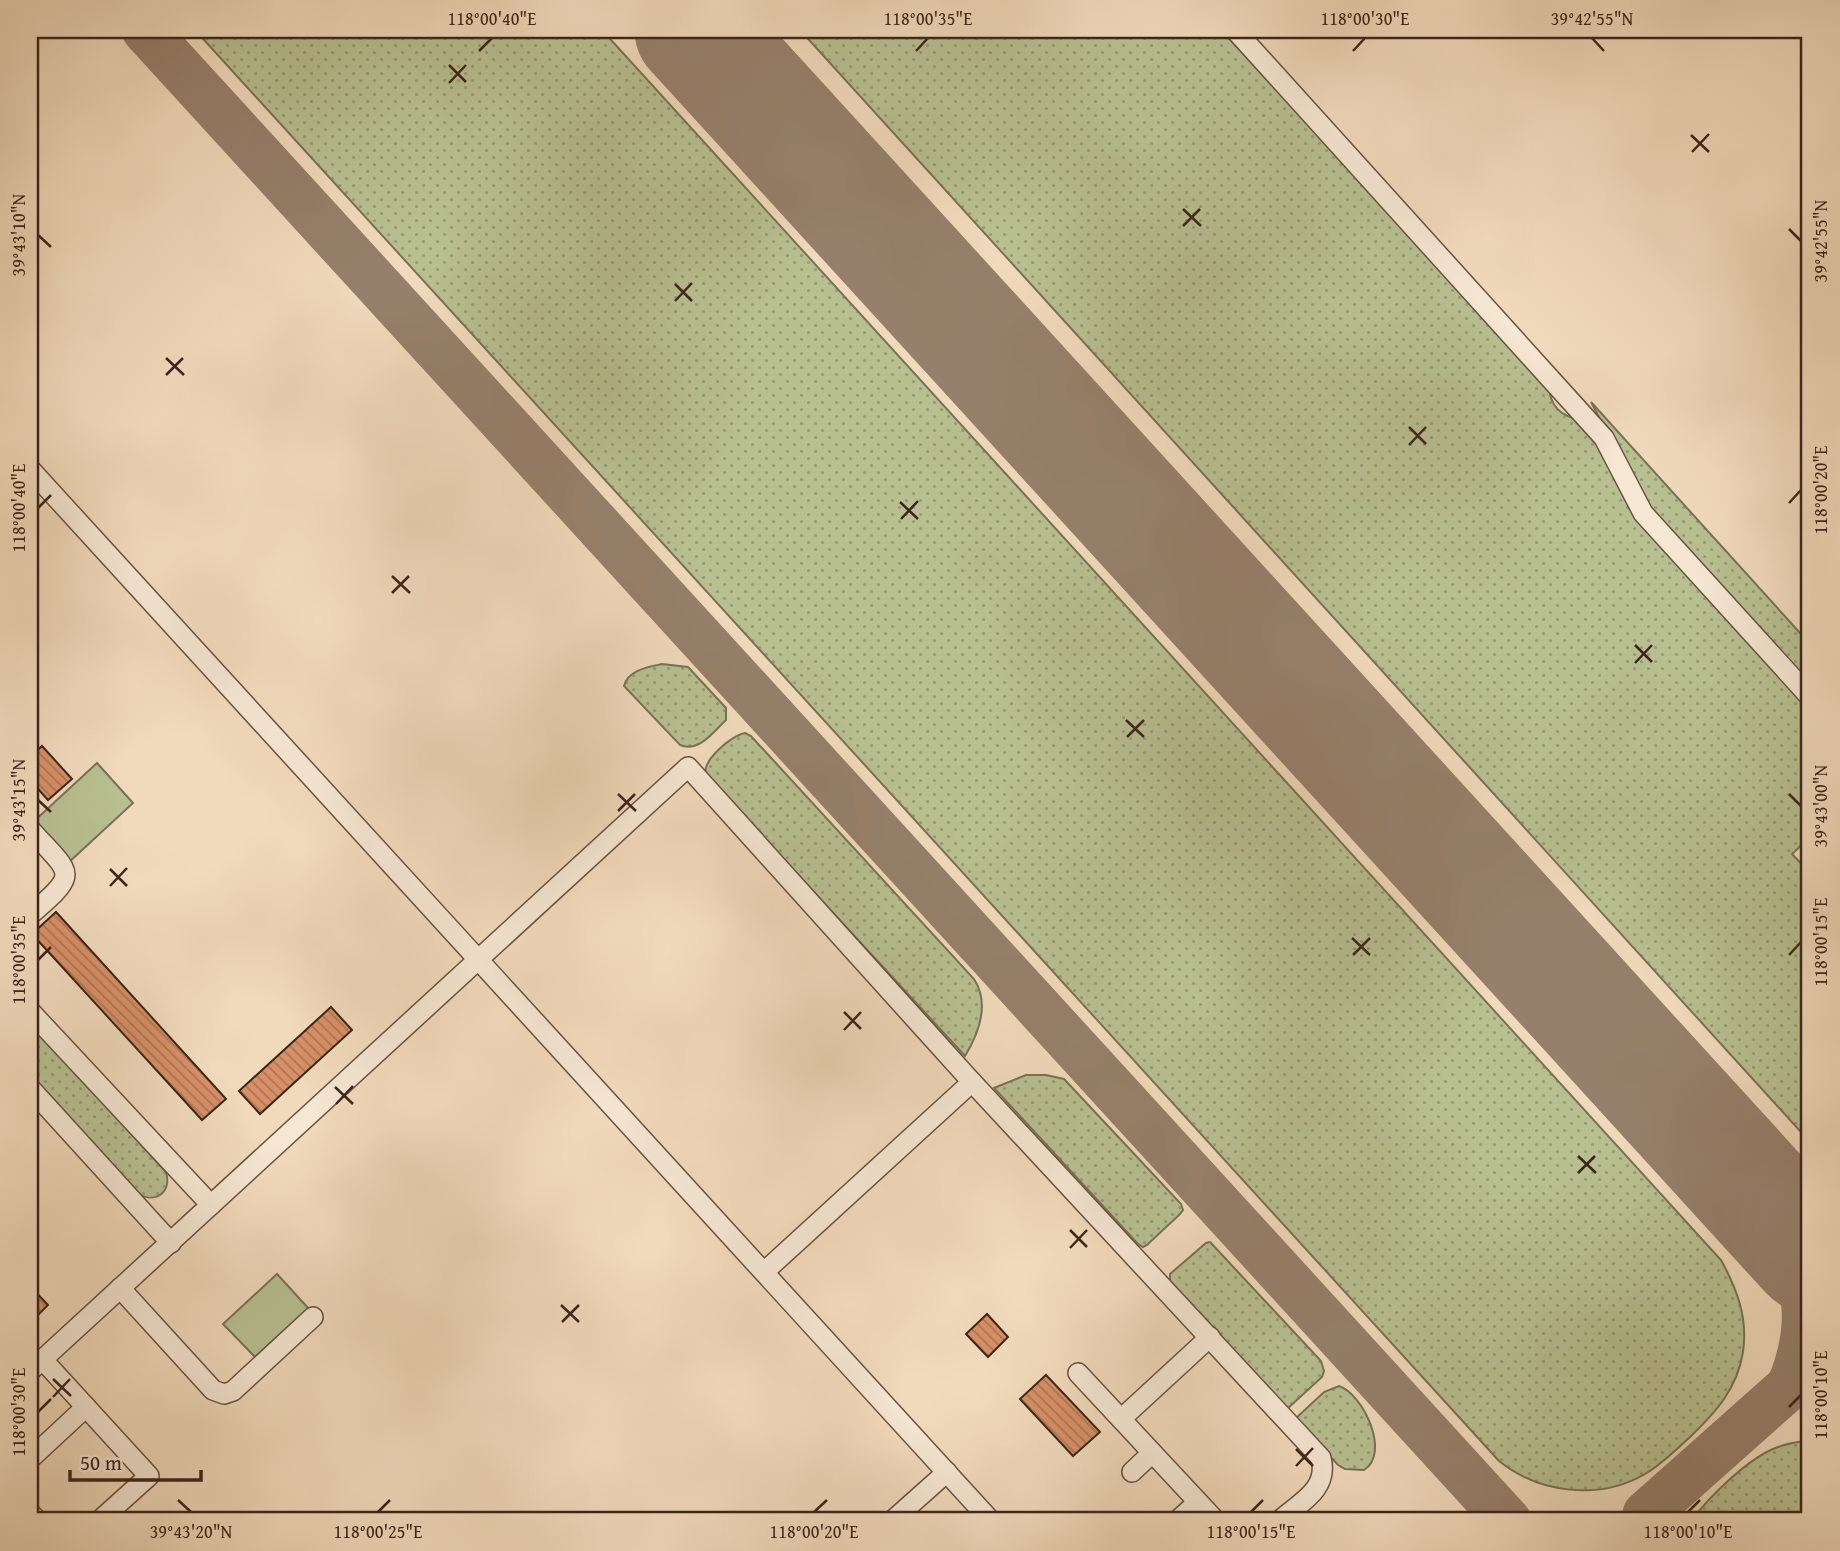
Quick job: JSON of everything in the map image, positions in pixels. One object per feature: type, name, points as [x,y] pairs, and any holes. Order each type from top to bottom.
[{"type":"lane","points":[[1235,30],[1604,438],[1643,513],[1810,697]]},
{"type":"lane","points":[[30,469],[991,1521]]},
{"type":"lane","points":[[99,1521],[149,1476],[86,1407],[36,1365],[688,767],[972,1082],[1321,1458],[1323,1479],[1318,1487],[1279,1521]]},
{"type":"lane","points":[[30,829],[64,866],[66,878],[61,888],[30,915]]},
{"type":"lane","points":[[30,1011],[211,1205]]},
{"type":"lane","points":[[764,1272],[972,1082]]},
{"type":"lane","points":[[30,1088],[170,1243]]},
{"type":"lane","points":[[120,1288],[214,1390],[224,1394],[233,1391],[313,1317]]},
{"type":"lane","points":[[1121,1419],[1210,1338]]},
{"type":"lane","points":[[1079,1373],[1216,1521]]},
{"type":"lane","points":[[30,1459],[86,1407]]},
{"type":"lane","points":[[1132,1472],[1152,1452]]},
{"type":"lane","points":[[892,1521],[947,1472]]},
{"type":"lane","points":[[1177,1521],[1198,1502]]},
{"type":"lane","points":[[30,1513],[38,1521]]},
{"type":"green space","points":[[195,30],[602,30],[1721,1260],[1740,1304],[1744,1327],[1743,1352],[1730,1389],[1708,1418],[1674,1452],[1651,1470],[1627,1483],[1608,1488],[1570,1490],[1551,1486],[1515,1472],[1499,1461]]},
{"type":"green space","points":[[800,30],[1226,30],[1548,383],[1551,398],[1558,409],[1583,421],[1810,705],[1810,837],[1792,854],[1810,873],[1810,1142]]},
{"type":"green space","points":[[1591,402],[1810,644],[1810,686],[1645,505]]},
{"type":"green space","points":[[662,664],[688,667],[726,708],[726,720],[699,744],[687,747],[680,745],[624,686],[634,673]]},
{"type":"green space","points":[[745,733],[751,736],[974,979],[981,998],[981,1018],[975,1038],[965,1056],[706,775],[708,763],[713,756],[733,738]]},
{"type":"green space","points":[[97,763],[133,803],[68,863],[32,823]]},
{"type":"green space","points":[[30,1023],[166,1172],[167,1185],[161,1194],[151,1198],[138,1194],[30,1076]]},
{"type":"green space","points":[[1026,1075],[1064,1079],[1181,1204],[1183,1210],[1180,1214],[1147,1245],[1143,1247],[1138,1244],[994,1088]]},
{"type":"green space","points":[[1210,1242],[1321,1361],[1324,1371],[1322,1377],[1287,1409],[1170,1281],[1170,1274]]},
{"type":"green space","points":[[277,1274],[309,1309],[256,1358],[223,1324]]},
{"type":"green space","points":[[1339,1386],[1357,1400],[1371,1425],[1375,1451],[1372,1462],[1364,1470],[1345,1469],[1338,1465],[1295,1419],[1324,1392]]},
{"type":"green space","points":[[1810,1440],[1810,1521],[1691,1521],[1719,1490],[1755,1459],[1782,1446]]},
{"type":"building","points":[[42,746],[72,779],[48,800],[30,780],[30,757]]},
{"type":"building","points":[[56,912],[226,1099],[202,1120],[32,934]]},
{"type":"building","points":[[331,1007],[352,1030],[260,1114],[239,1091]]},
{"type":"building","points":[[30,1286],[48,1305],[30,1323]]},
{"type":"building","points":[[987,1314],[1008,1337],[988,1357],[966,1334]]},
{"type":"building","points":[[1046,1375],[1100,1432],[1073,1456],[1020,1399]]},
{"type":"taxiway","points":[[145,30],[1508,1521]]},
{"type":"taxiway","points":[[1780,1221],[1796,1264],[1804,1303],[1803,1341],[1790,1386],[1810,1380]]},
{"type":"taxiway","points":[[1646,1514],[1790,1386]]},
{"type":"runway","points":[[694,30],[1810,1253]]}]
